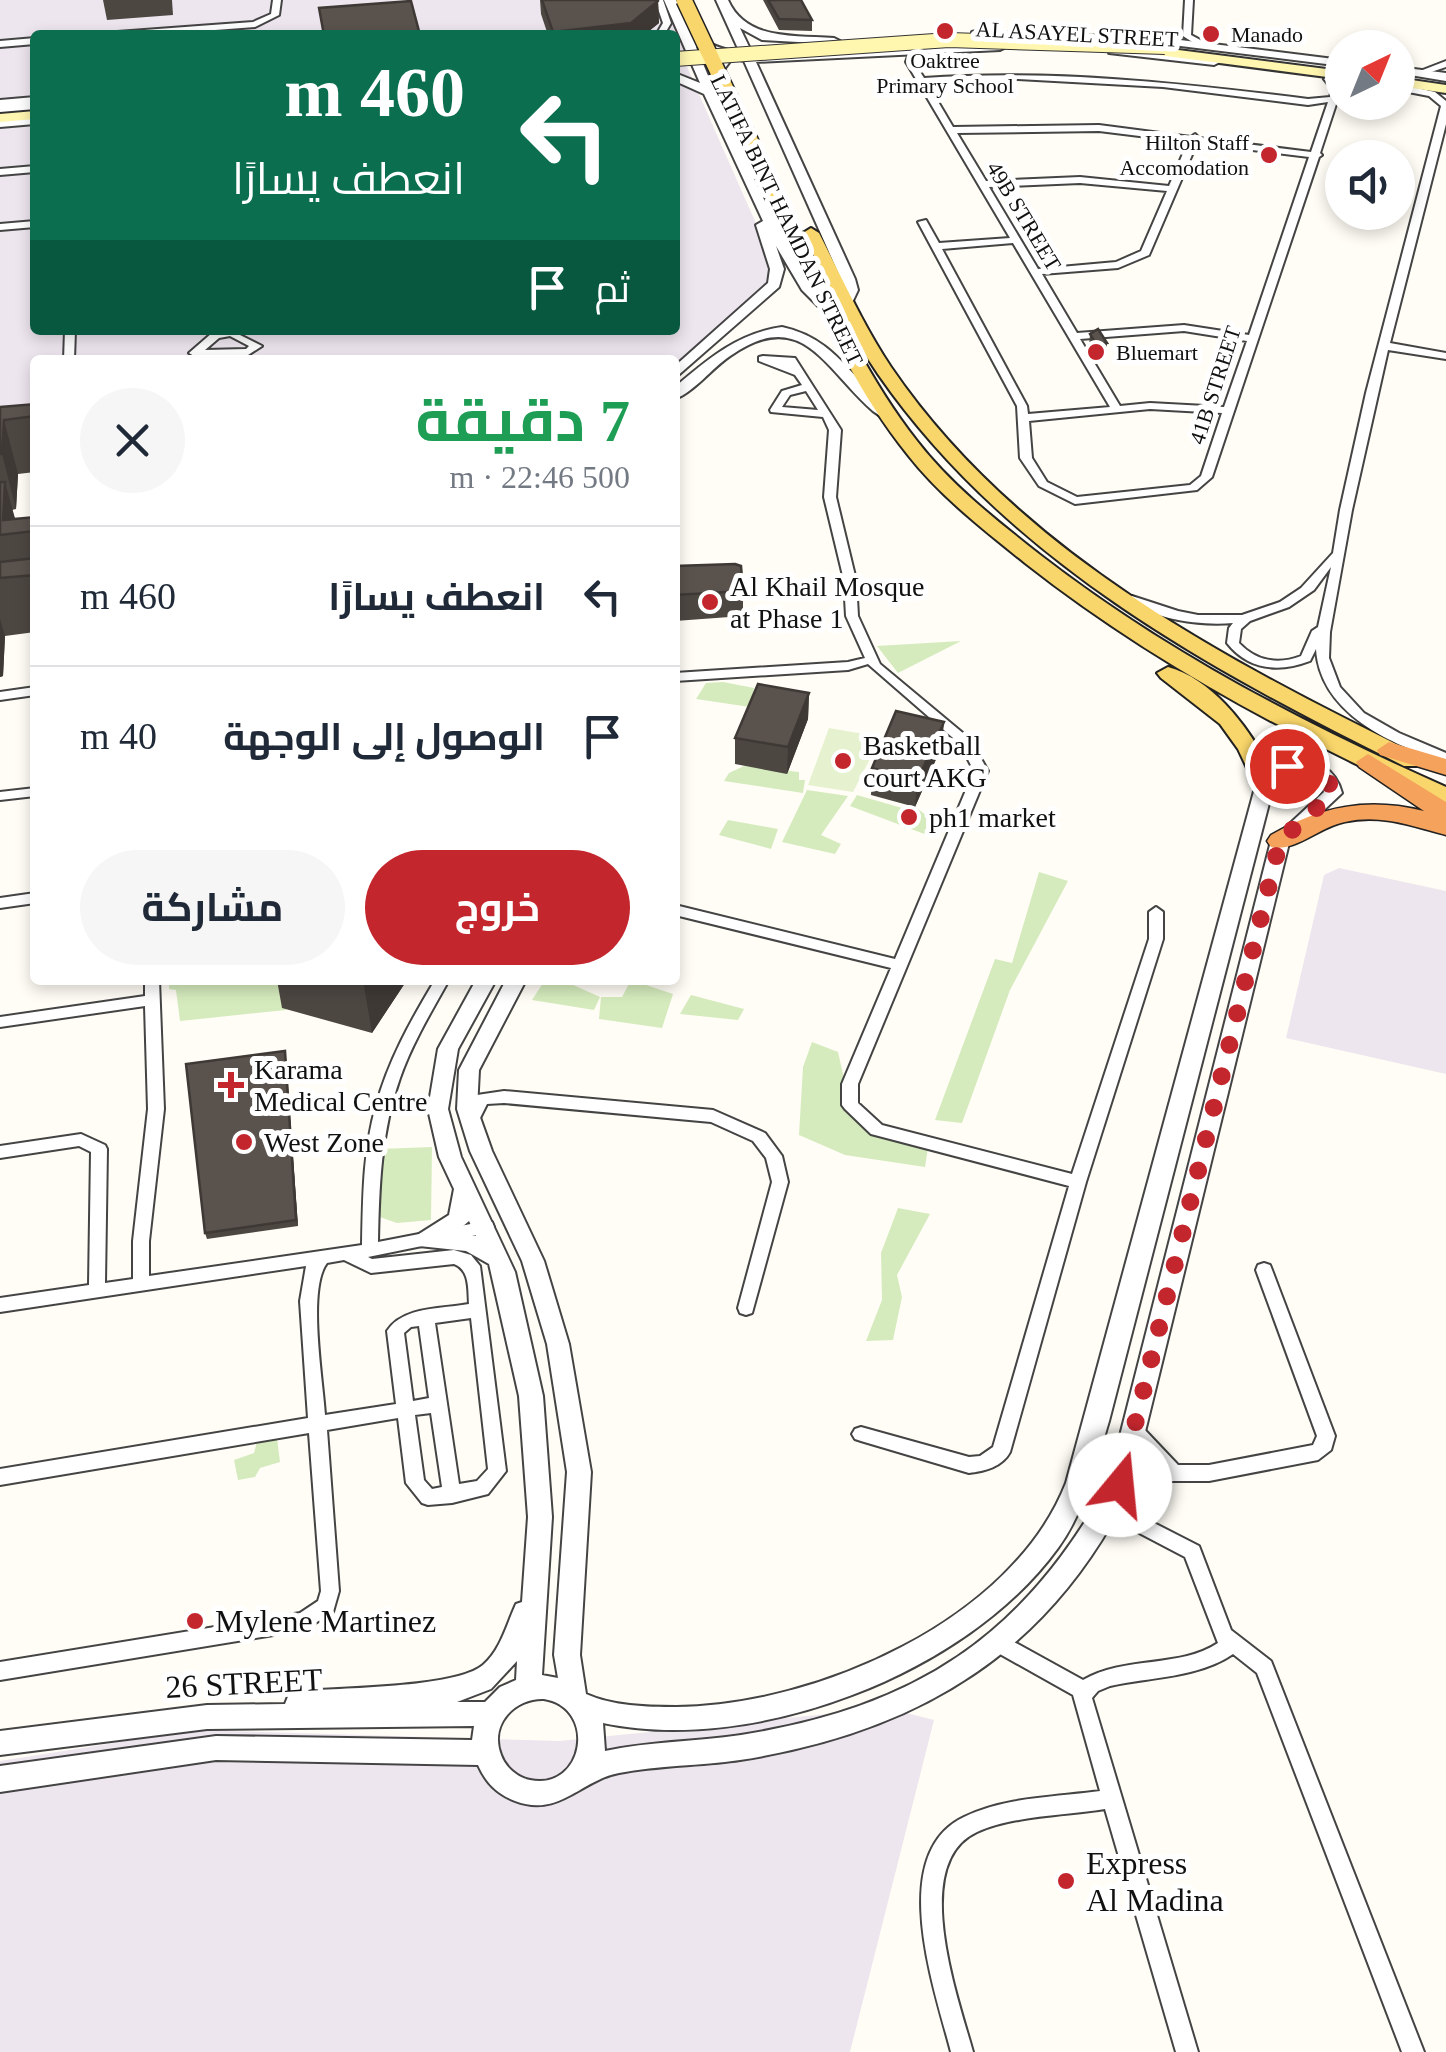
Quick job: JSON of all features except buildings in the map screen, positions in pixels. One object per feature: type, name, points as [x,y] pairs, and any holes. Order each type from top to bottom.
[{"type":"highway","points":[[1378,756],[1446,767]]},
{"type":"highway","points":[[1378,756],[1446,814]]},
{"type":"highway","points":[[1280,841],[1315,820],[1350,810],[1399,811],[1446,827]]},
{"type":"main road","name":"LATIFA BINT HAMDAN STREET","points":[[684,0],[823,302],[888,416],[930,470],[974,512],[1108,602],[1206,653],[1446,796]]},
{"type":"main road","name":"LATIFA BINT HAMDAN STREET","points":[[699,0],[777,199],[846,302],[886,374],[956,460],[1108,602]]},
{"type":"main road","points":[[680,62],[955,44],[1164,46],[1325,61]]},
{"type":"main road","points":[[1164,46],[1325,79]]},
{"type":"main road","points":[[1209,49],[1325,79]]},
{"type":"main road","points":[[1415,80],[1446,83]]},
{"type":"main road","points":[[2,116],[30,111]]},
{"type":"main road","points":[[1108,602],[1119,640],[1237,726],[1253,750],[1264,784]]},
{"type":"main road","name":"LATIFA BINT HAMDAN STREET","points":[[1378,756],[1446,778]]},
{"type":"street","points":[[183,30],[249,25],[277,12],[277,0]]},
{"type":"street","points":[[660,0],[667,23],[663,30]]},
{"type":"street","points":[[670,0],[712,94],[777,199],[762,222],[777,269],[774,284],[680,373]]},
{"type":"street","name":"LATIFA BINT HAMDAN STREET","points":[[722,0],[848,279],[851,290],[846,302]]},
{"type":"street","points":[[1189,0],[1188,38],[1209,49]]},
{"type":"street","points":[[732,18],[762,36],[834,41]]},
{"type":"street","points":[[678,30],[680,24]]},
{"type":"street","points":[[680,24],[698,45],[724,58],[762,86],[774,69],[810,59]]},
{"type":"street","points":[[1164,46],[1186,29]]},
{"type":"street","points":[[712,94],[736,32]]},
{"type":"street","name":"AL ASAYEL STREET","points":[[834,41],[977,34],[1164,46]]},
{"type":"street","points":[[0,44],[30,41]]},
{"type":"street","points":[[680,62],[834,41]]},
{"type":"street","points":[[923,50],[909,59],[921,81],[978,76],[1099,76],[1308,102],[1325,91]]},
{"type":"street","name":"AL ASAYEL STREET","points":[[748,55],[810,59],[923,50],[1111,51],[1300,72],[1325,79]]},
{"type":"street","points":[[1415,74],[1446,64]]},
{"type":"street","points":[[1418,73],[1446,83]]},
{"type":"street","points":[[680,79],[712,94]]},
{"type":"street","name":"49B STREET","points":[[921,81],[1116,409]]},
{"type":"street","points":[[1249,617],[1232,635],[1238,650],[1255,661],[1278,665],[1300,662],[1311,654],[1323,624],[1336,556],[1446,104],[1415,86]]},
{"type":"street","name":"41B STREET","points":[[1024,418],[1026,458],[1038,478],[1061,498],[1089,501],[1200,486],[1327,120]]},
{"type":"street","points":[[949,130],[1070,126],[1195,137],[1317,155]]},
{"type":"street","points":[[1035,272],[1118,265],[1138,258],[1148,248],[1195,137]]},
{"type":"street","points":[[0,172],[30,169]]},
{"type":"street","points":[[982,184],[1080,180],[1172,190]]},
{"type":"street","points":[[923,222],[1022,406],[1024,418],[1165,406],[1227,410]]},
{"type":"street","points":[[0,227],[30,224]]},
{"type":"street","points":[[936,246],[1016,240]]},
{"type":"street","points":[[1073,336],[1184,328],[1251,338]]},
{"type":"street","points":[[680,391],[736,343],[760,334]]},
{"type":"street","points":[[680,375],[732,339],[792,334],[815,344],[888,416]]},
{"type":"street","points":[[218,335],[196,348],[194,354],[248,352],[257,346],[234,335]]},
{"type":"street","points":[[1386,346],[1446,356]]},
{"type":"street","points":[[680,362],[697,354]]},
{"type":"street","points":[[800,373],[836,434],[830,496],[849,574],[852,616],[870,660],[965,742],[982,772],[850,1084],[850,1105],[856,1115],[877,1130],[1078,1182]]},
{"type":"street","points":[[808,388],[786,393],[774,408],[826,414]]},
{"type":"street","points":[[1108,602],[1185,620],[1218,622],[1249,617],[1299,596],[1336,556]]},
{"type":"street","points":[[1323,624],[1325,666],[1341,696],[1378,726],[1446,758]]},
{"type":"street","points":[[680,677],[870,660]]},
{"type":"street","points":[[0,696],[30,693]]},
{"type":"street","points":[[1275,769],[1314,769],[1332,784],[1328,800],[1302,817],[1280,841],[1136,1432],[1109,1508],[1060,1586],[998,1643],[912,1699],[862,1720],[782,1741],[630,1757],[583,1770],[553,1790],[517,1790],[502,1781],[484,1753],[484,1732],[492,1714],[508,1698],[528,1689],[546,1688],[610,1716],[662,1720],[732,1713],[843,1687],[936,1642],[996,1597],[1048,1543],[1072,1496],[1097,1421],[1264,784],[1275,769]]},
{"type":"street","points":[[0,796],[30,793]]},
{"type":"street","points":[[0,903],[30,899]]},
{"type":"street","points":[[680,911],[900,965]]},
{"type":"street","points":[[861,1434],[969,1464],[984,1463],[1002,1452],[1078,1182],[1156,939],[1156,912]]},
{"type":"street","points":[[141,1284],[141,1240],[155,1127],[152,985]]},
{"type":"street","points":[[370,1250],[370,1157],[381,1100],[404,1042],[439,985]]},
{"type":"street","points":[[483,985],[454,1036],[438,1094],[444,1141],[486,1227],[517,1319],[536,1425],[540,1517],[528,1689]]},
{"type":"street","points":[[513,985],[469,1070],[466,1095],[470,1124],[524,1241],[552,1317],[578,1472],[566,1656],[579,1703],[594,1732],[583,1770]]},
{"type":"street","points":[[0,1022],[153,1000]]},
{"type":"street","points":[[469,1070],[478,1085],[504,1097]]},
{"type":"street","points":[[470,1124],[478,1102],[504,1097],[712,1116],[759,1137],[774,1156],[780,1182],[746,1308]]},
{"type":"street","points":[[0,1152],[81,1140],[99,1148],[97,1291]]},
{"type":"street","points":[[427,1240],[459,1219],[465,1187]]},
{"type":"street","points":[[0,1305],[322,1258],[486,1227],[508,1230],[524,1241]]},
{"type":"street","points":[[427,1240],[470,1243],[499,1259]]},
{"type":"street","points":[[346,1254],[371,1266],[448,1258],[465,1260],[474,1271],[498,1465],[487,1485],[436,1498],[418,1489],[395,1332],[401,1323],[476,1310]]},
{"type":"street","points":[[0,1671],[304,1621],[320,1612],[330,1590],[308,1290],[312,1270],[322,1258]]},
{"type":"street","points":[[1123,1473],[1209,1473],[1318,1452],[1325,1446],[1326,1436],[1264,1270]]},
{"type":"street","points":[[426,1318],[452,1495]]},
{"type":"street","points":[[0,1476],[318,1427],[439,1404]]},
{"type":"street","points":[[1136,1432],[1172,1471]]},
{"type":"street","points":[[1109,1508],[1192,1552],[1221,1631],[1264,1667],[1413,2052]]},
{"type":"street","points":[[248,1715],[304,1702],[454,1691],[477,1684],[497,1670],[511,1652],[534,1586]]},
{"type":"street","points":[[998,1643],[1084,1691]]},
{"type":"street","points":[[1187,2052],[1082,1700],[1084,1691],[1097,1680],[1208,1661],[1232,1643]]},
{"type":"street","name":"26 STREET","points":[[0,1743],[248,1715],[492,1714]]},
{"type":"street","points":[[0,1780],[216,1748],[484,1753]]},
{"type":"street","points":[[962,2052],[931,1912],[930,1886],[942,1849],[956,1832],[977,1822],[1111,1799]]},
{"type":"shaded area","points":[[0,0],[690,0],[715,57],[684,60],[781,280],[680,365],[680,355],[30,355],[30,420],[0,423]]},
{"type":"shaded area","points":[[1339,868],[1446,891],[1446,1074],[1286,1038],[1324,875]]},
{"type":"shaded area","points":[[887,1708],[934,1720],[850,2052],[0,2052],[0,1761],[196,1730],[559,1741]]},
{"type":"green space","points":[[961,641],[898,673],[877,646]]},
{"type":"green space","points":[[706,683],[754,688],[750,707],[696,699]]},
{"type":"green space","name":"Basketball court AKG","points":[[829,728],[881,737],[853,792],[808,785]]},
{"type":"green space","points":[[744,766],[799,772],[799,780],[805,780],[803,793],[724,781],[729,773]]},
{"type":"green space","points":[[807,790],[848,796],[821,835],[841,844],[835,854],[782,842]]},
{"type":"green space","points":[[857,795],[909,810],[915,807],[937,823],[927,835],[850,806]]},
{"type":"green space","points":[[728,820],[778,829],[771,849],[719,835]]},
{"type":"green space","points":[[1039,872],[1068,881],[1010,990],[962,1123],[935,1120],[995,959],[1012,963]]},
{"type":"green space","points":[[169,985],[301,985],[286,1010],[180,1021],[176,990],[169,989]]},
{"type":"green space","points":[[542,985],[573,985],[600,997],[594,1010],[532,1000]]},
{"type":"green space","points":[[628,985],[646,985],[673,994],[662,1028],[599,1019],[601,997],[622,997]]},
{"type":"green space","points":[[691,995],[744,1009],[738,1020],[680,1014]]},
{"type":"green space","points":[[812,1042],[838,1052],[850,1097],[863,1119],[928,1148],[925,1167],[845,1155],[799,1135],[803,1067]]},
{"type":"green space","points":[[432,1147],[431,1220],[397,1223],[377,1216],[379,1149]]},
{"type":"green space","points":[[898,1208],[930,1214],[897,1275],[902,1297],[893,1340],[866,1341],[882,1300],[881,1253]]},
{"type":"green space","points":[[277,1438],[280,1462],[260,1468],[255,1477],[238,1480],[234,1460],[254,1453],[257,1441]]},
{"type":"place","name":"Oaktree Primary School","points":[[945,31]]},
{"type":"place","name":"Manado","points":[[1211,34]]},
{"type":"place","name":"Hilton Staff Accomodation","points":[[1269,155]]},
{"type":"place","name":"Bluemart","points":[[1096,352]]},
{"type":"place","name":"Al Khail Mosque at Phase 1","points":[[710,602]]},
{"type":"place","name":"Basketball court AKG","points":[[843,761]]},
{"type":"place","name":"ph1 market","points":[[909,817]]},
{"type":"place","name":"Karama Medical Centre","points":[[231,1085]]},
{"type":"place","name":"West Zone","points":[[244,1142]]},
{"type":"place","name":"Mylene Martinez","points":[[195,1621]]},
{"type":"place","name":"Express Al Madina","points":[[1066,1881]]},
{"type":"route","points":[[1120,1485],[1177,1249],[1207,1149],[1224,1068],[1267,908],[1280,841],[1302,817],[1333,793],[1326,776],[1314,769],[1287,766]]}]
